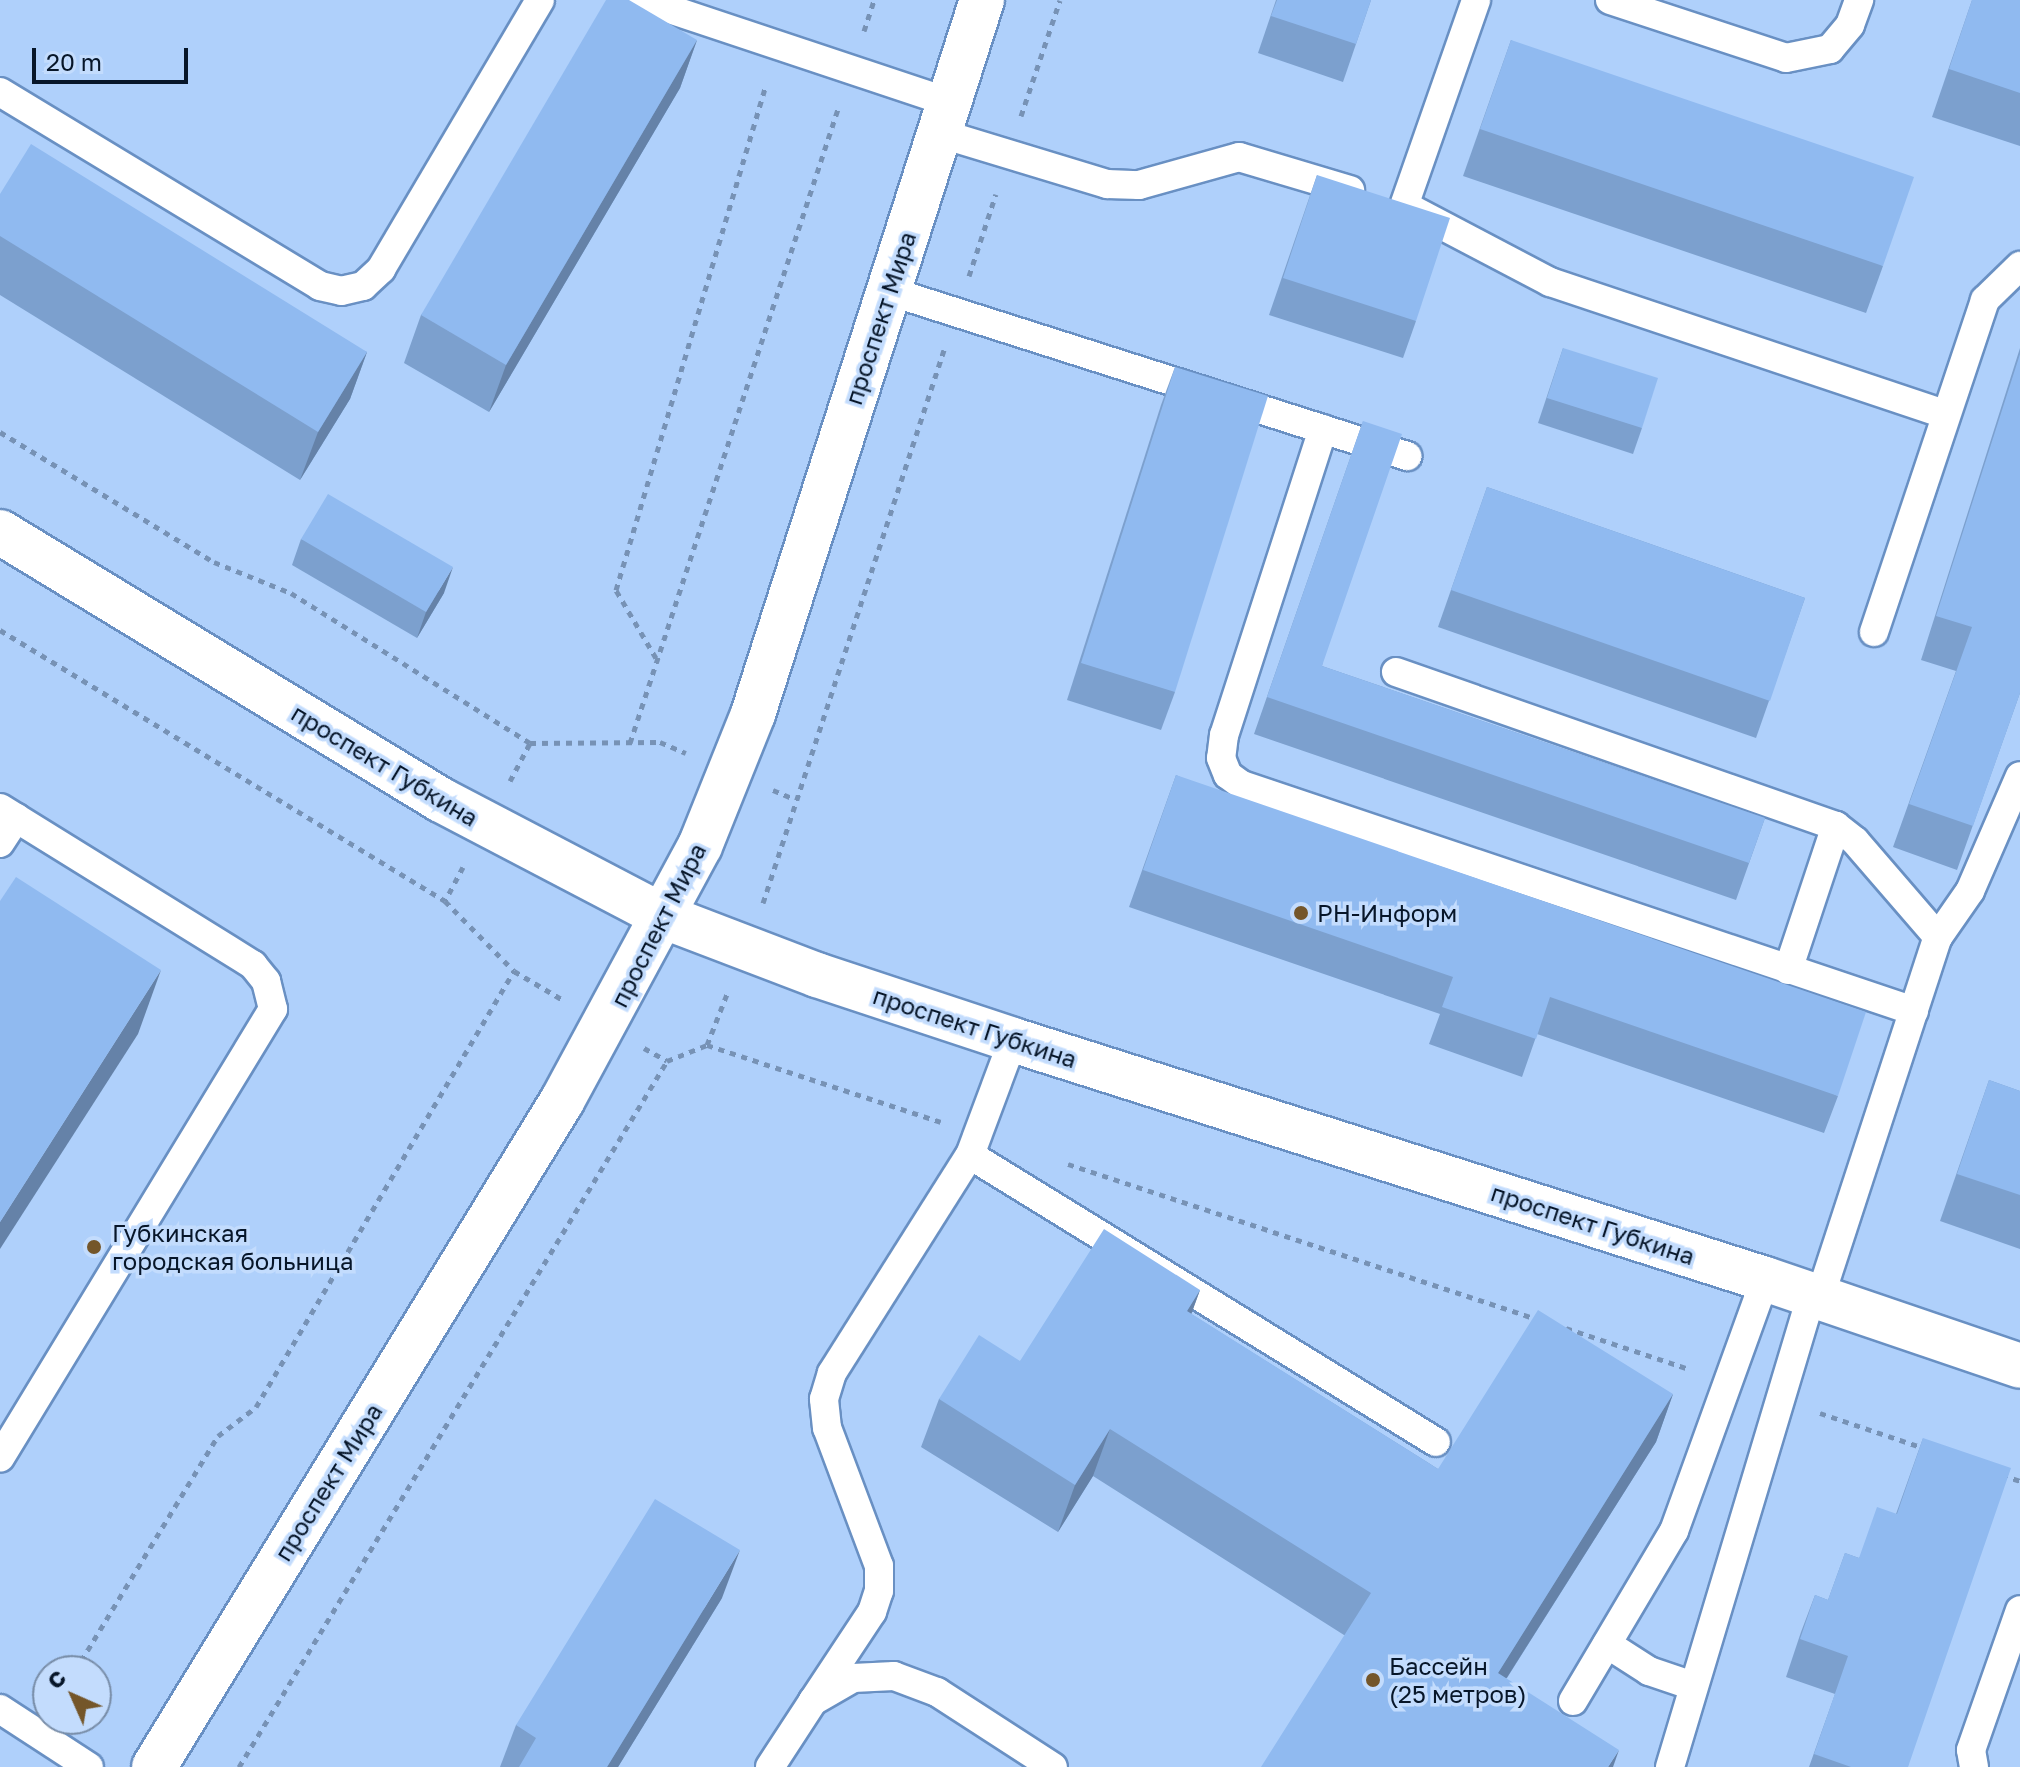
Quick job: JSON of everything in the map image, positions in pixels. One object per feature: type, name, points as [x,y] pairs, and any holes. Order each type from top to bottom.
[{"type":"street","name":"проспект Мира","points":[[154,1767],[562,1101],[665,917],[748,729],[982,0]]},
{"type":"street","name":"проспект Губкина","points":[[0,532],[441,800],[665,917],[817,975],[1013,1040],[1765,1279],[2020,1366]]},
{"type":"lane","points":[[0,92],[320,286],[341,291],[363,286],[381,269],[540,0]]},
{"type":"lane","points":[[642,0],[851,69],[1009,154],[1107,184],[1139,185],[1239,157],[1404,206],[1550,282],[1944,414]]},
{"type":"lane","points":[[1404,206],[1476,0]]},
{"type":"lane","points":[[1610,0],[1786,58],[1830,49],[1850,25],[1859,0]]},
{"type":"lane","points":[[1874,632],[1944,414],[1985,300],[2020,266]]},
{"type":"lane","points":[[889,291],[1407,456]]},
{"type":"lane","points":[[1323,429],[1224,735],[1221,758],[1228,775],[1242,785],[1914,1011]]},
{"type":"lane","points":[[1396,672],[1836,826],[1855,841],[1938,937]]},
{"type":"lane","points":[[1670,1767],[1779,1398],[1938,937],[1970,891],[2020,776]]},
{"type":"lane","points":[[0,843],[8,813],[253,965],[266,981],[273,1009],[10,1421],[0,1458]]},
{"type":"lane","points":[[1788,970],[1836,826]]},
{"type":"lane","points":[[770,1767],[872,1612],[879,1591],[879,1566],[827,1428],[824,1399],[832,1373],[974,1144],[1013,1040]]},
{"type":"lane","points":[[974,1144],[1436,1442]]},
{"type":"lane","points":[[1573,1701],[1674,1531],[1765,1279]]},
{"type":"lane","points":[[1974,1767],[1971,1750],[2020,1610]]},
{"type":"lane","points":[[1607,1644],[1662,1677],[1693,1686]]},
{"type":"lane","points":[[813,1701],[853,1678],[894,1676],[937,1692],[1053,1767]]},
{"type":"lane","points":[[0,1709],[89,1767]]},
{"type":"path","points":[[630,743],[874,0]]},
{"type":"path","points":[[777,866],[794,799],[1060,0]]},
{"type":"path","points":[[657,659],[616,590],[777,45]]},
{"type":"path","points":[[0,432],[214,562],[291,593],[530,743]]},
{"type":"path","points":[[0,630],[445,901]]},
{"type":"path","points":[[85,1655],[218,1436],[256,1407],[514,971]]},
{"type":"path","points":[[239,1767],[667,1061],[707,1045],[974,1144]]},
{"type":"path","points":[[1053,1159],[1549,1322]]},
{"type":"path","points":[[1564,1327],[1729,1382]]},
{"type":"path","points":[[1779,1398],[1930,1450]]},
{"type":"path","points":[[1990,1471],[2020,1481]]},
{"type":"building","points":[[606,0],[629,0],[697,40],[506,365],[421,315]]},
{"type":"building","points":[[1277,0],[1371,0],[1356,44],[1271,16]]},
{"type":"building","points":[[1972,0],[2020,0],[2020,93],[1949,69]]},
{"type":"building","points":[[1511,40],[1914,177],[1883,266],[1480,129]]},
{"type":"building","points":[[31,144],[367,352],[318,432],[0,236],[0,194]]},
{"type":"building","points":[[1317,175],[1450,218],[1416,321],[1283,278]]},
{"type":"building","points":[[1563,348],[1658,378],[1642,428],[1547,398]]},
{"type":"building","points":[[2020,354],[2020,693],[1973,826],[1909,804],[1972,627],[1936,616]]},
{"type":"building","points":[[1175,367],[1268,396],[1175,692],[1081,663]]},
{"type":"building","points":[[1363,421],[1402,434],[1322,666],[1765,818],[1749,863],[1267,697]]},
{"type":"building","points":[[1487,487],[1805,598],[1770,701],[1451,590]]},
{"type":"building","points":[[328,494],[453,567],[426,612],[301,539]]},
{"type":"building","points":[[1176,775],[1866,1012],[1838,1096],[1550,997],[1536,1039],[1442,1007],[1453,977],[1143,870]]},
{"type":"building","points":[[16,877],[161,970],[0,1222],[0,901]]},
{"type":"building","points":[[1989,1080],[2020,1091],[2020,1195],[1957,1174]]},
{"type":"building","points":[[1104,1229],[1200,1290],[1187,1311],[1438,1469],[1538,1310],[1673,1394],[1498,1673],[1619,1750],[1608,1767],[1261,1767],[1371,1593],[1110,1429],[1075,1485],[939,1399],[979,1335],[1020,1361]]},
{"type":"building","points":[[1923,1438],[2011,1468],[1908,1767],[1851,1767],[1814,1754],[1848,1656],[1800,1639],[1815,1595],[1828,1600],[1845,1553],[1859,1558],[1877,1507],[1897,1514]]},
{"type":"building","points":[[655,1499],[740,1550],[607,1767],[519,1767],[536,1738],[516,1725]]},
{"type":"place","name":"РН-Информ","points":[[1301,913]]},
{"type":"place","name":"Губкинская городская больница","points":[[94,1247]]},
{"type":"place","name":"Бассейн (25 метров)","points":[[1373,1680]]}]
